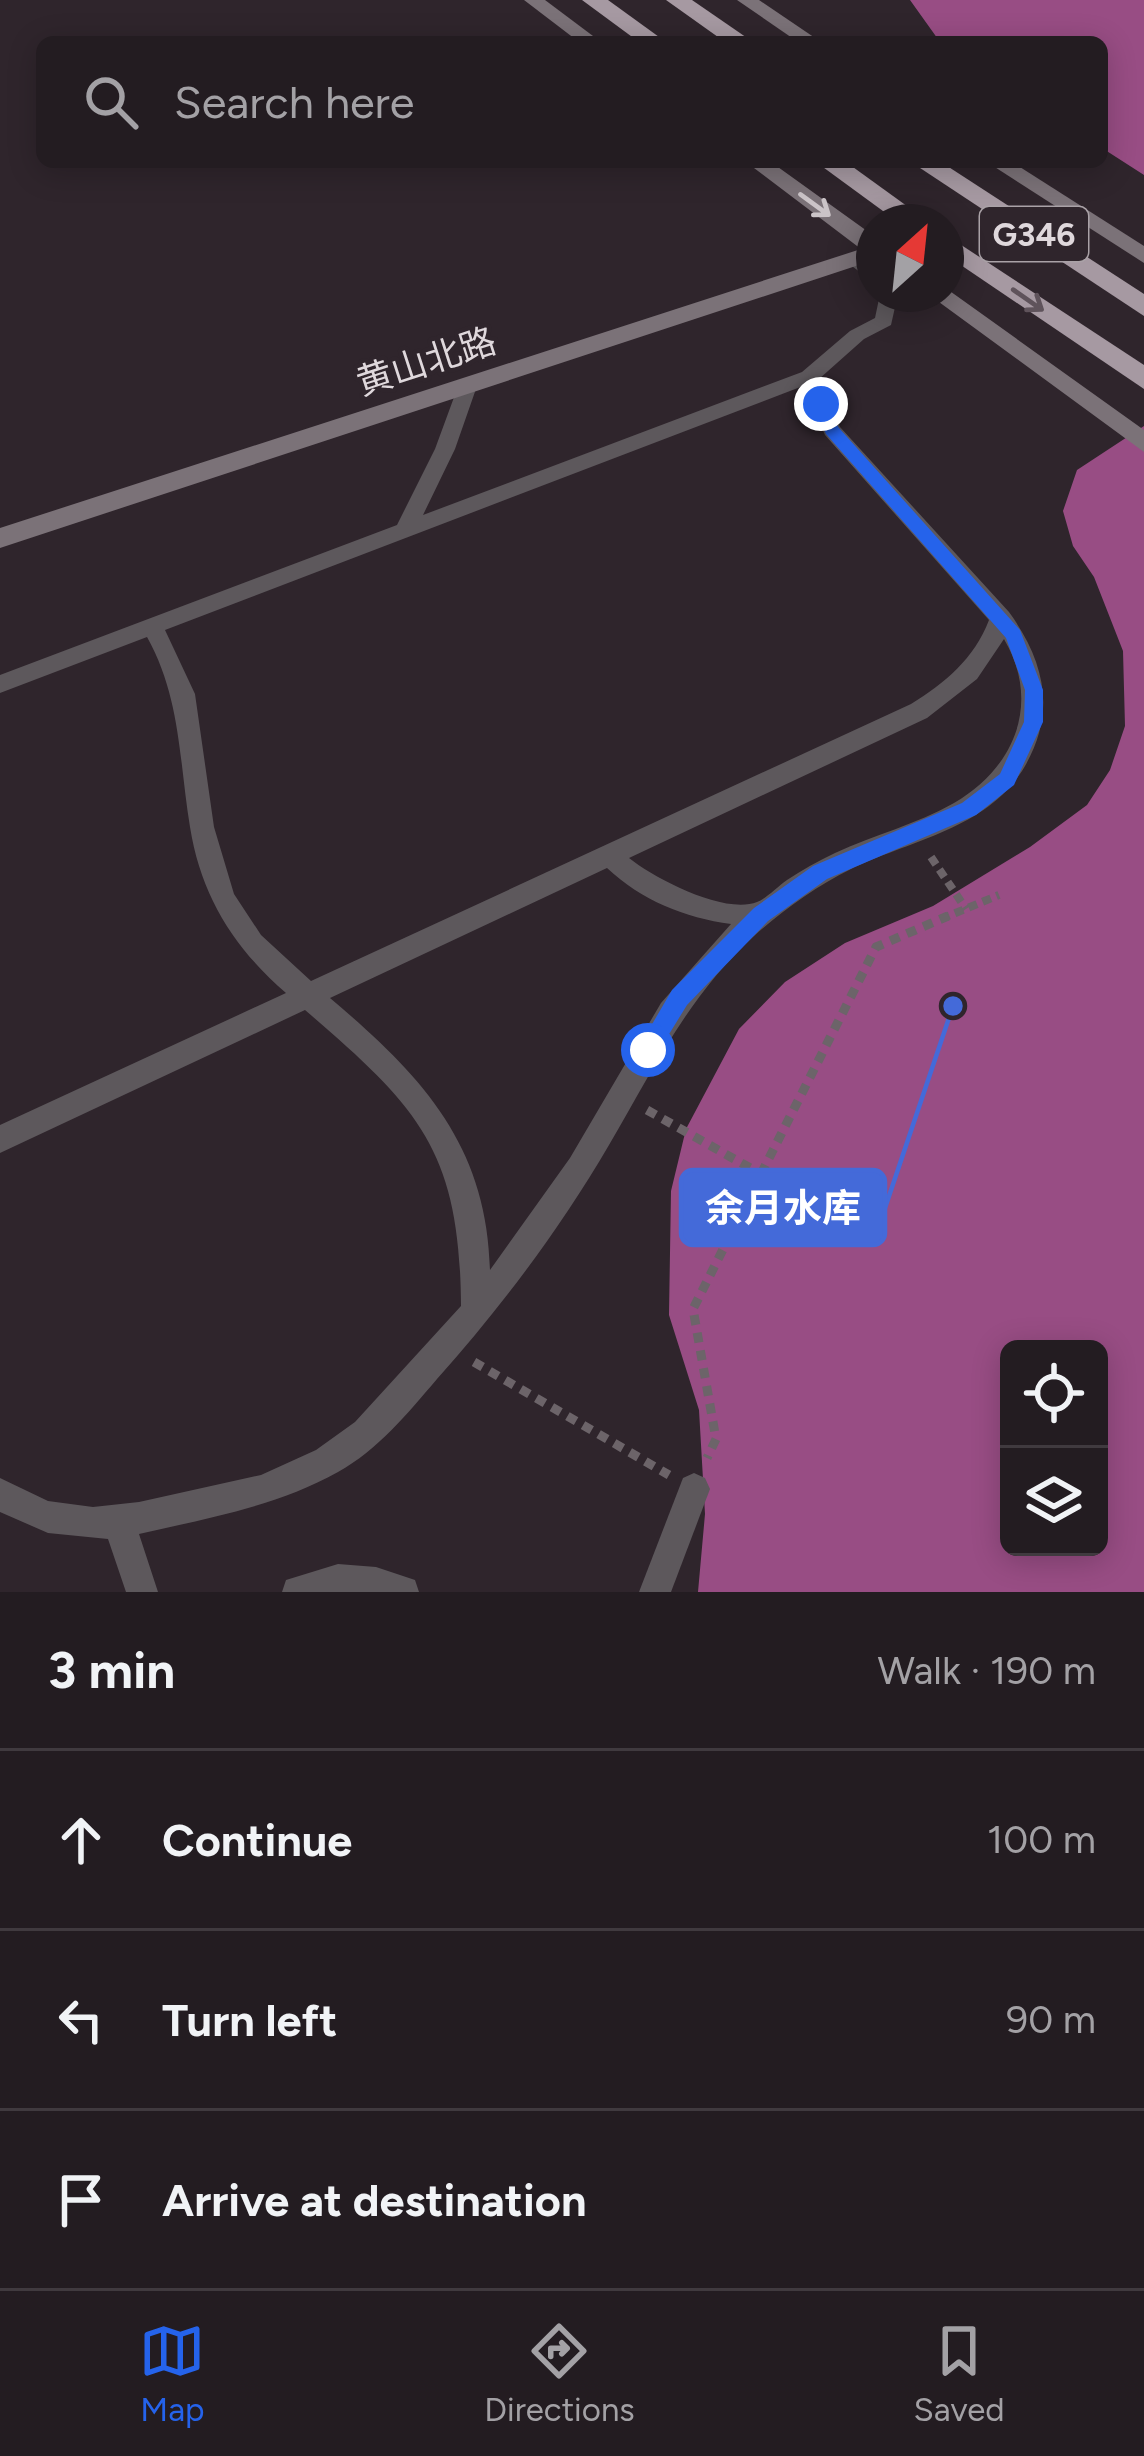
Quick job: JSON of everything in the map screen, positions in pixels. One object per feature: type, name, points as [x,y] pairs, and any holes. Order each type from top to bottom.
[{"type":"highway","points":[[593,0],[645,36]]},
{"type":"highway","points":[[677,0],[732,36]]},
{"type":"highway","points":[[838,168],[890,204]]},
{"type":"highway","name":"G346","points":[[933,168],[1144,307]]},
{"type":"highway","name":"G346","points":[[964,255],[1144,380]]},
{"type":"street","points":[[533,0],[583,36]]},
{"type":"street","points":[[746,0],[802,36]]},
{"type":"street","points":[[764,168],[856,244]]},
{"type":"street","points":[[1007,168],[1144,256]]},
{"type":"street","name":"黄山北路","points":[[0,538],[856,257]]},
{"type":"street","points":[[964,312],[1144,443]]},
{"type":"lane","points":[[0,684],[809,377],[857,334],[884,321],[886,312]]},
{"type":"lane","points":[[0,1494],[26,1510],[76,1524],[120,1525],[208,1500],[250,1495],[330,1460],[380,1420],[476,1313],[535,1234],[680,998],[761,915],[820,872],[969,809],[1007,779],[1033,722],[1034,690],[1024,652],[1001,618],[832,430],[809,377]]},
{"type":"lane","points":[[405,530],[445,449],[467,386]]},
{"type":"lane","points":[[0,1139],[937,700],[978,664],[1001,618]]},
{"type":"lane","points":[[152,627],[174,658],[187,691],[205,851],[224,900],[256,950],[392,1068],[450,1144],[472,1211],[476,1313]]},
{"type":"lane","points":[[608,854],[650,890],[672,899],[716,913],[761,915]]},
{"type":"lane","points":[[655,1592],[694,1489]]},
{"type":"lane","points":[[120,1525],[142,1592]]},
{"type":"lane","points":[[298,1592],[322,1581],[368,1579],[403,1592]]},
{"type":"path","points":[[913,831],[966,909]]},
{"type":"path","points":[[446,1347],[694,1489],[716,1438],[692,1309],[876,946],[999,895]]},
{"type":"path","points":[[622,1096],[761,1174]]},
{"type":"shaded area","points":[[910,0],[1144,0],[1144,175],[1108,152],[1108,36],[936,36]]},
{"type":"shaded area","points":[[1144,426],[1144,1592],[698,1592],[705,1514],[699,1410],[669,1315],[671,1191],[686,1129],[739,1029],[785,982],[845,943],[933,906],[1030,847],[1087,805],[1110,770],[1125,726],[1123,651],[1094,577],[1073,546],[1063,511],[1077,470]]},
{"type":"place","name":"余月水库","points":[[953,1006]]},
{"type":"route","points":[[648,1050],[680,998],[761,915],[820,872],[885,840],[969,809],[1007,779],[1033,722],[1034,690],[1014,635],[832,430],[821,404]]}]
